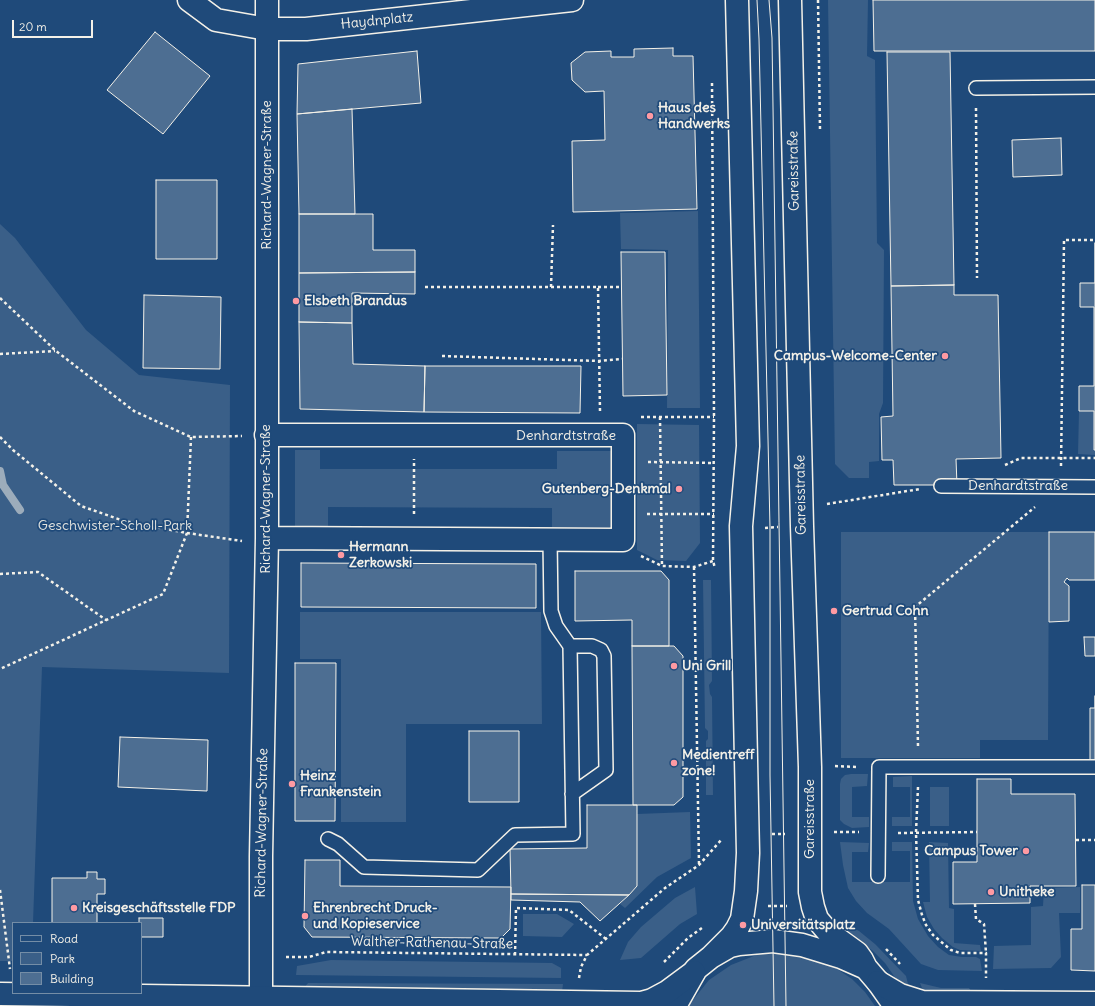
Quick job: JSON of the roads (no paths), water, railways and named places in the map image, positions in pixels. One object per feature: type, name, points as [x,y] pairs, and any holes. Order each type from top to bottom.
[{"type":"main road","name":"Haydnplatz","points":[[189,0],[216,20],[267,29],[306,29],[572,0]]},
{"type":"main road","name":"Richard-Wagner-Straße","points":[[261,998],[261,856],[267,541],[267,0]]},
{"type":"main road","points":[[0,994],[641,1003],[649,1001],[667,992],[694,972],[732,936],[742,918],[746,891],[748,835],[741,526],[748,446],[737,0]]},
{"type":"main road","name":"Gareisstraße","points":[[790,0],[802,526],[810,767],[810,892],[817,919],[828,932],[857,953],[872,975]]},
{"type":"main road","name":"Denhardtstraße","points":[[266,435],[623,435],[623,540],[550,540]]},
{"type":"main road","points":[[267,541],[414,539],[550,540]]},
{"type":"main road","points":[[711,957],[730,946],[739,944],[761,941],[785,942],[802,945],[841,957],[872,975],[900,995],[922,1002],[1095,1003]]},
{"type":"main road","points":[[675,1006],[694,972]]},
{"type":"main road","points":[[872,975],[895,1006]]},
{"type":"lane","points":[[976,88],[1095,87]]},
{"type":"lane","name":"Denhardtstraße","points":[[941,486],[1095,487]]},
{"type":"lane","points":[[328,839],[338,844],[364,867],[478,870],[515,835],[573,834],[570,646],[556,626],[550,611],[550,540]]},
{"type":"lane","points":[[570,646],[592,646],[601,650],[604,656],[606,770],[572,794]]},
{"type":"lane","points":[[878,876],[879,767],[1095,767]]},
{"type":"waterway","points":[[0,471],[3,485],[20,510]]},
{"type":"tram line","points":[[757,0],[770,528],[770,775],[774,1006]]},
{"type":"tram line","points":[[769,0],[772,38],[786,1006]]},
{"type":"place","name":"Haus des Handwerks","points":[[650,116]]},
{"type":"place","name":"Elsbeth Brandus","points":[[296,301]]},
{"type":"place","name":"Campus-Welcome-Center","points":[[945,356]]},
{"type":"place","name":"Gutenberg-Denkmal","points":[[679,489]]},
{"type":"place","name":"Hermann Zerkowski","points":[[341,555]]},
{"type":"place","name":"Gertrud Cohn","points":[[834,611]]},
{"type":"place","name":"Uni Grill","points":[[674,666]]},
{"type":"place","name":"Medientreff zone!","points":[[674,763]]},
{"type":"place","name":"Heinz Frankenstein","points":[[292,784]]},
{"type":"place","name":"Campus Tower","points":[[1026,851]]},
{"type":"place","name":"Unitheke","points":[[991,892]]},
{"type":"place","name":"Kreisgeschäftsstelle FDP","points":[[74,908]]},
{"type":"place","name":"Ehrenbrecht Druck- und Kopieservice","points":[[305,916]]},
{"type":"place","name":"Universitätsplatz","points":[[743,925]]},
{"type":"park label","name":"Geschwister-Scholl-Park","points":[[115,526]]}]
